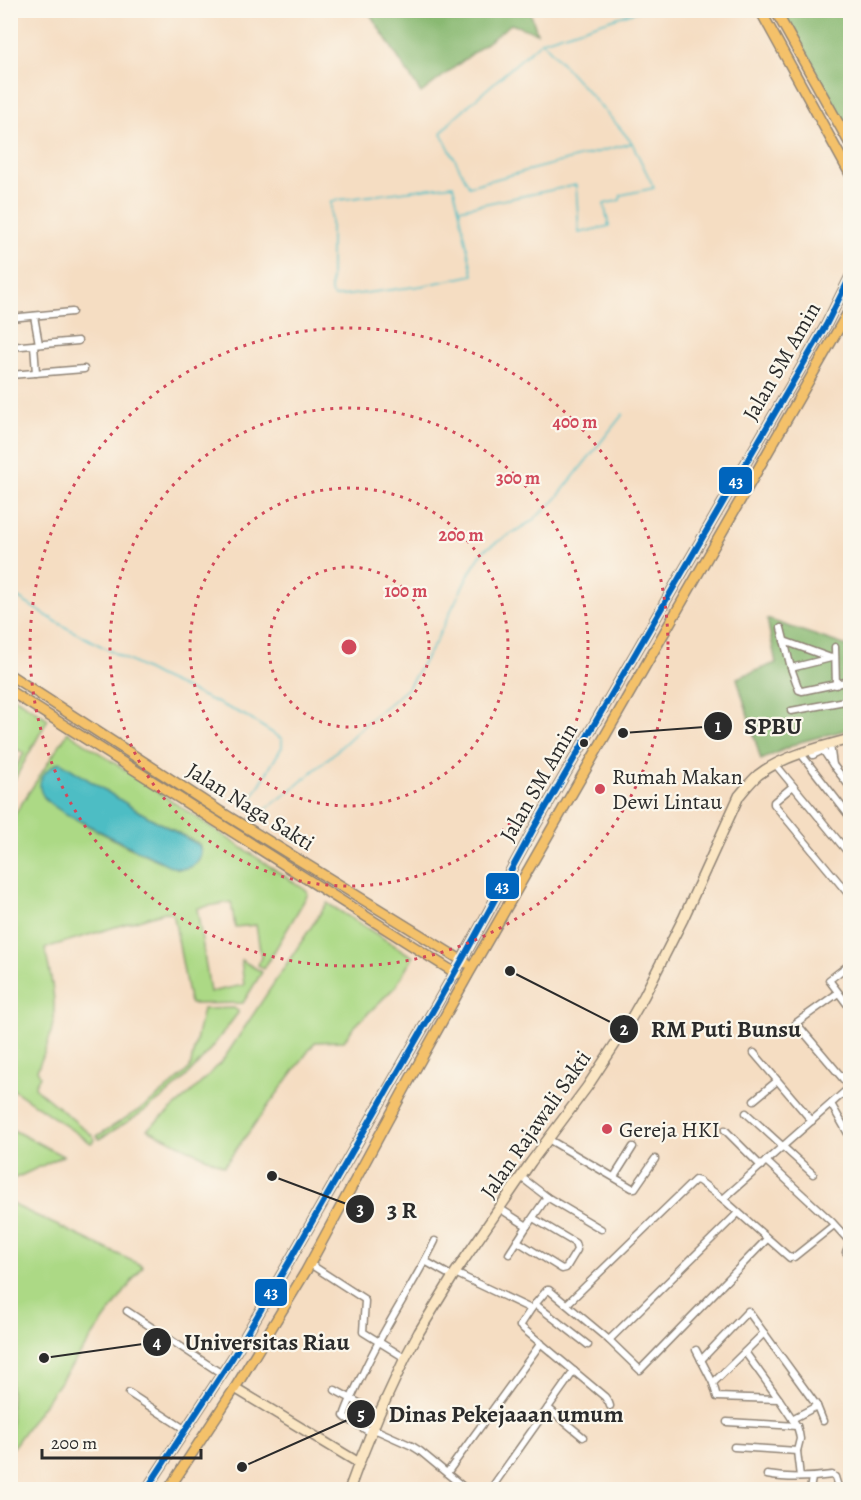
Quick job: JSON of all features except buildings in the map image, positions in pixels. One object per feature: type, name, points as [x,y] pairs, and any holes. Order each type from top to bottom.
[{"type":"main road","points":[[760,10],[850,174]]},
{"type":"main road","points":[[776,10],[850,144]]},
{"type":"main road","name":"Jalan SM Amin","points":[[146,1490],[222,1374],[289,1262],[462,960],[591,728],[826,325],[850,277]]},
{"type":"main road","name":"Jalan SM Amin","points":[[168,1490],[235,1388],[308,1268],[465,981],[850,309]]},
{"type":"main road","name":"Jalan Naga Sakti","points":[[10,675],[218,810],[473,968]]},
{"type":"main road","name":"Jalan Naga Sakti","points":[[10,691],[465,981]]},
{"type":"main road","name":"Jalan Rajawali Sakti","points":[[349,1490],[380,1414],[419,1332],[454,1275],[521,1177],[587,1087],[625,1029],[689,906],[739,796],[758,775],[776,765],[801,754],[849,741]]},
{"type":"main road","points":[[493,901],[507,907]]},
{"type":"main road","points":[[289,1262],[308,1268]]},
{"type":"main road","points":[[235,1388],[359,1463]]},
{"type":"street","points":[[10,318],[72,312]]},
{"type":"street","points":[[34,316],[37,345],[36,373]]},
{"type":"street","points":[[10,347],[78,341]]},
{"type":"street","points":[[10,375],[84,369]]},
{"type":"street","points":[[781,628],[797,688],[800,690],[850,681]]},
{"type":"street","points":[[784,641],[833,658]]},
{"type":"street","points":[[835,647],[833,658],[836,685]]},
{"type":"street","points":[[791,668],[833,658]]},
{"type":"street","points":[[791,711],[850,700]]},
{"type":"street","points":[[813,755],[826,748],[833,765],[850,787]]},
{"type":"street","points":[[801,754],[850,817]]},
{"type":"street","points":[[776,765],[850,855]]},
{"type":"street","points":[[793,786],[774,804],[850,896]]},
{"type":"street","points":[[850,964],[829,981],[850,1008]]},
{"type":"street","points":[[723,1199],[850,1087],[796,1023],[838,993]]},
{"type":"street","points":[[754,1053],[812,1121]]},
{"type":"street","points":[[754,1100],[777,1081]]},
{"type":"street","points":[[831,1104],[850,1137]]},
{"type":"street","points":[[746,1113],[813,1174]]},
{"type":"street","points":[[726,1130],[834,1225],[850,1242],[846,1252],[850,1257]]},
{"type":"street","points":[[548,1139],[632,1188],[635,1188],[655,1159]]},
{"type":"street","points":[[614,1177],[633,1147]]},
{"type":"street","points":[[521,1177],[547,1197],[601,1229]]},
{"type":"street","points":[[567,1304],[695,1180],[723,1199],[767,1239],[792,1258],[834,1225]]},
{"type":"street","points":[[509,1254],[547,1197]]},
{"type":"street","points":[[500,1208],[527,1226]]},
{"type":"street","points":[[609,1340],[738,1213]]},
{"type":"street","points":[[517,1241],[562,1269],[566,1268],[577,1246],[532,1218]]},
{"type":"street","points":[[610,1406],[605,1397],[520,1326],[533,1306],[549,1290],[609,1340],[640,1370],[767,1239]]},
{"type":"street","points":[[435,1240],[425,1262],[378,1341],[350,1399],[345,1415],[346,1419],[366,1430],[374,1429],[412,1446],[467,1490]]},
{"type":"street","points":[[425,1262],[533,1306],[588,1345]]},
{"type":"street","points":[[308,1268],[363,1299],[365,1301],[363,1332],[405,1358]]},
{"type":"street","points":[[127,1311],[222,1374]]},
{"type":"street","points":[[701,1360],[748,1311],[817,1406],[823,1421]]},
{"type":"street","points":[[713,1383],[764,1334]]},
{"type":"street","points":[[447,1473],[541,1344]]},
{"type":"street","points":[[696,1350],[717,1396],[779,1400]]},
{"type":"street","points":[[745,1352],[797,1426],[800,1439],[797,1451],[800,1477]]},
{"type":"street","points":[[490,1490],[574,1371]]},
{"type":"street","points":[[335,1390],[380,1414]]},
{"type":"street","points":[[129,1393],[186,1430]]},
{"type":"street","points":[[792,1419],[817,1406]]},
{"type":"street","points":[[548,1408],[583,1437]]},
{"type":"street","points":[[727,1422],[797,1426]]},
{"type":"street","points":[[734,1447],[797,1451]]},
{"type":"street","points":[[767,1475],[785,1478],[832,1475],[835,1477],[839,1490]]},
{"type":"street","points":[[810,1490],[812,1478]]},
{"type":"green space","points":[[368,11],[530,11],[537,33],[511,24],[421,93]]},
{"type":"green space","points":[[781,11],[850,11],[850,134]]},
{"type":"green space","points":[[767,619],[850,647],[850,729],[800,742],[761,760],[737,678],[776,663]]},
{"type":"green space","points":[[11,695],[48,719],[11,786],[11,770],[14,770],[24,753],[11,746]]},
{"type":"green space","points":[[68,732],[307,891],[308,894],[264,969],[258,965],[261,957],[256,925],[235,927],[231,902],[197,908],[210,992],[244,985],[241,960],[262,972],[243,1003],[191,1004],[174,917],[171,913],[165,912],[45,948],[53,991],[54,1014],[49,1039],[37,1070],[40,1076],[35,1085],[36,1089],[93,1136],[95,1140],[91,1143],[11,1088],[10,1022],[13,999],[10,976],[11,820]],"holes":[[[45,798],[138,811],[199,844],[201,854],[197,863],[178,869],[126,846],[63,812]]]},
{"type":"green space","points":[[327,903],[413,957],[396,986],[353,1028],[344,1041],[315,1042],[224,1166],[147,1129],[187,1096],[223,1060]]},
{"type":"green space","points":[[234,1008],[238,1013],[207,1053],[181,1081],[146,1110],[99,1139],[97,1136],[147,1105],[190,1068],[203,1009]]},
{"type":"green space","points":[[11,1129],[63,1156],[11,1179]]},
{"type":"green space","points":[[11,1202],[143,1266],[11,1450]]},
{"type":"water","points":[[60,762],[138,811],[199,845],[199,859],[188,868],[172,867],[57,808],[44,797],[40,786],[46,772]]},
{"type":"waterway","points":[[542,41],[632,143],[469,186],[441,133],[455,117],[542,41],[641,10]]},
{"type":"waterway","points":[[459,209],[453,185],[331,201],[331,293],[334,297],[421,286],[473,275],[459,209],[576,185],[579,233],[609,226],[604,204],[620,200],[621,195],[654,188],[632,143]]},
{"type":"waterway","points":[[249,822],[291,790],[407,689],[435,643],[470,572],[484,550],[532,521],[555,500],[623,414]]},
{"type":"waterway","points":[[10,593],[65,627],[160,677],[244,715],[282,739],[282,747],[250,801],[243,805]]},
{"type":"transit line","name":"43","points":[[146,1490],[233,1357],[289,1262],[462,960],[534,828],[826,325],[850,277]]},
{"type":"place","name":"SPBU","points":[[623,733]]},
{"type":"place","name":"Rumah Makan Dewi Lintau","points":[[600,789]]},
{"type":"place","name":"RM Puti Bunsu","points":[[510,971]]},
{"type":"place","name":"Gereja HKI","points":[[607,1129]]},
{"type":"place","name":"3 R","points":[[272,1176]]},
{"type":"place","name":"Universitas Riau","points":[[44,1358]]},
{"type":"place","name":"Dinas Pekejaaan umum","points":[[242,1467]]}]
